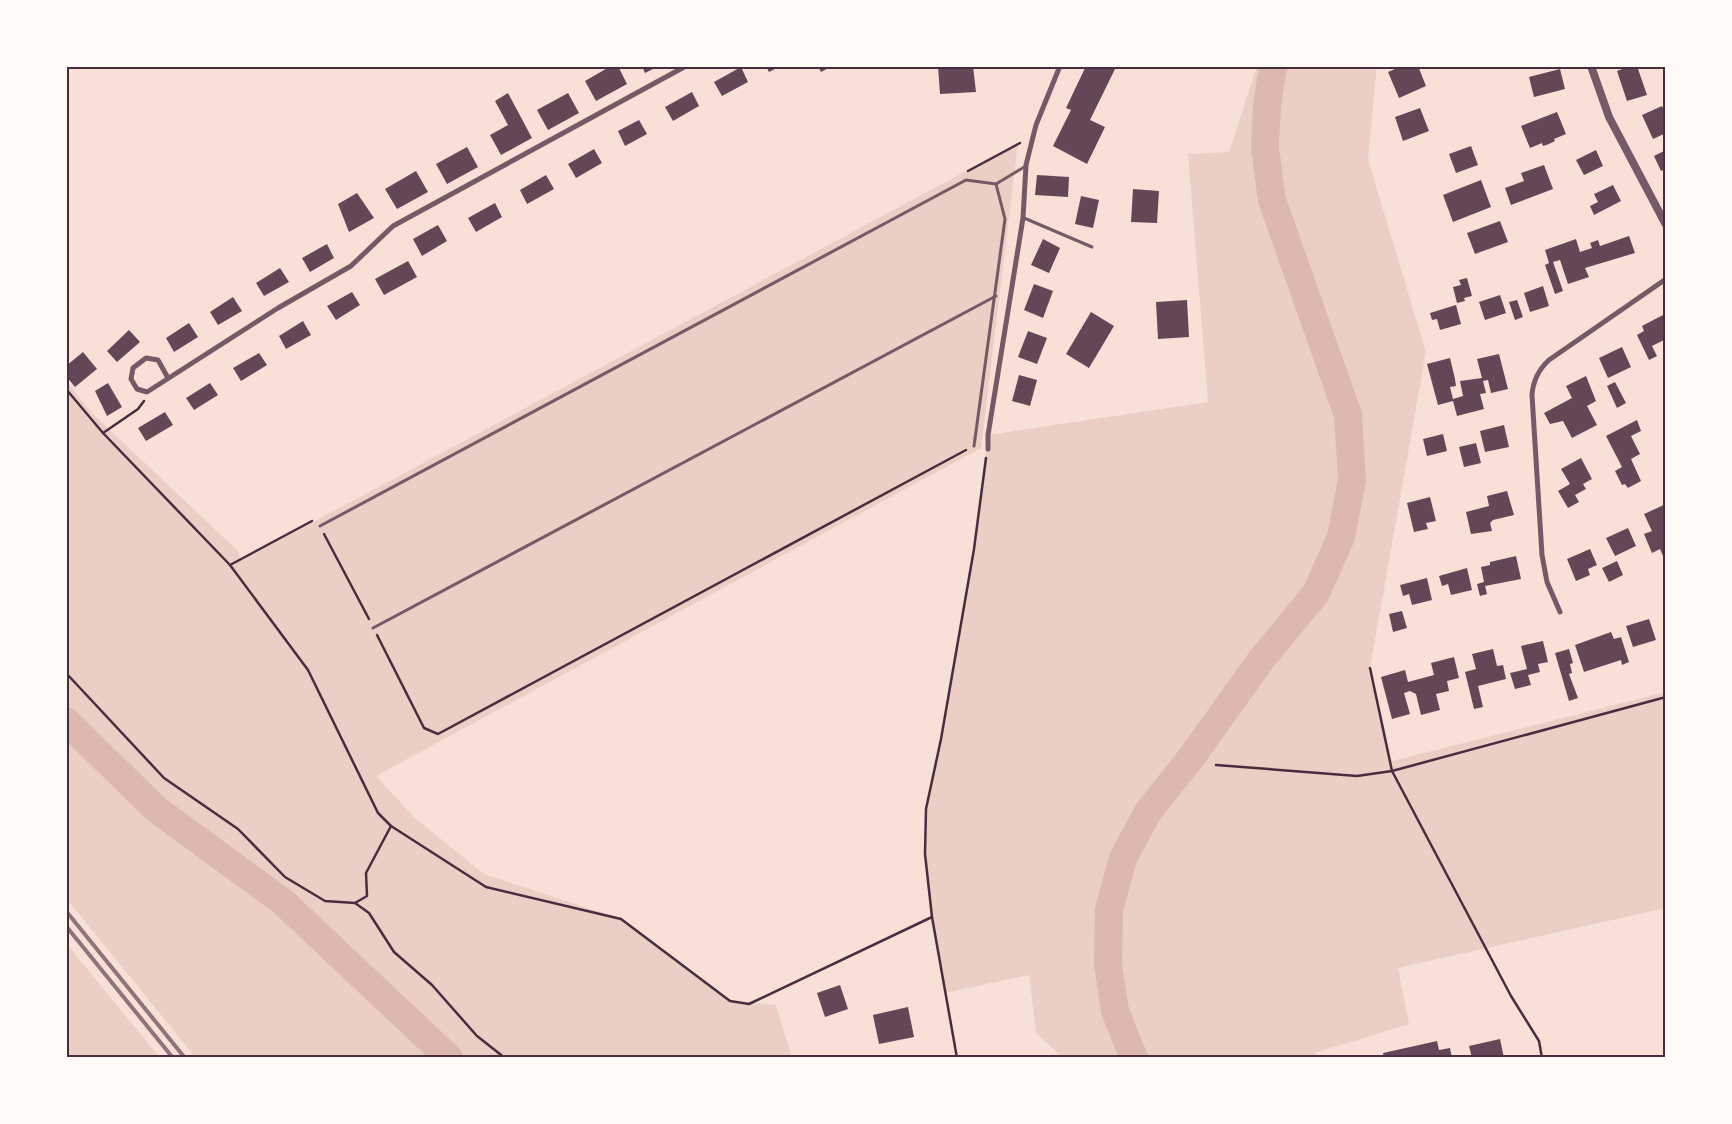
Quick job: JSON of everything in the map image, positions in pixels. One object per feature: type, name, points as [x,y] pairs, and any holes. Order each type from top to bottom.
[{"type":"street","points":[[168,378],[158,360],[146,358],[133,368],[131,379],[137,389],[146,392],[168,378],[278,308],[351,266],[393,226],[686,66]]},
{"type":"street","points":[[988,449],[988,435],[1023,218],[1026,165],[1036,125],[1060,66]]},
{"type":"street","points":[[1591,66],[1609,117],[1666,225]]},
{"type":"street","points":[[1560,612],[1547,582],[1542,555],[1532,395],[1535,380],[1548,360],[1666,279]]},
{"type":"lane","points":[[320,526],[966,180],[996,184],[1026,165]]},
{"type":"lane","points":[[974,446],[996,296],[1005,219],[996,184]]},
{"type":"lane","points":[[1023,218],[1092,247]]},
{"type":"lane","points":[[374,628],[996,296]]},
{"type":"path","points":[[66,388],[103,433],[230,565],[308,670],[378,812],[391,826],[486,887],[621,919],[730,1001],[749,1004],[932,917]]},
{"type":"path","points":[[103,433],[138,409],[146,392]]},
{"type":"path","points":[[320,526],[424,728],[438,734],[974,446]]},
{"type":"path","points":[[957,1058],[932,917],[925,854],[926,809],[941,739],[973,559],[988,449]]},
{"type":"path","points":[[1370,668],[1392,771],[1511,996],[1539,1042],[1542,1058]]},
{"type":"path","points":[[66,673],[164,778],[238,829],[285,877],[325,901],[355,903],[369,913],[394,952],[432,985],[477,1036],[505,1058]]},
{"type":"path","points":[[1216,765],[1357,776],[1392,771],[1666,696]]},
{"type":"path","points":[[355,903],[367,896],[366,873],[391,826]]},
{"type":"shaded area","points":[[1257,66],[1377,66],[1368,159],[1426,352],[1370,668],[1392,761],[1666,692],[1666,908],[1398,968],[1409,1024],[1315,1053],[1318,1058],[1063,1058],[1036,1033],[1029,975],[945,993],[932,917],[925,854],[926,809],[941,739],[974,549],[988,435],[1208,402],[1188,154],[1229,152]],"holes":[[[1304,609],[1209,733],[1261,660]]]},
{"type":"shaded area","points":[[1018,143],[981,448],[376,776],[415,818],[484,874],[621,919],[730,1001],[776,1005],[792,1058],[196,1058],[66,898],[66,381],[93,414],[238,551],[241,561]]},
{"type":"shaded area","points":[[66,943],[160,1058],[66,1058]]},
{"type":"building","points":[[611,66],[618,66],[627,84],[596,101],[585,81]]},
{"type":"building","points":[[642,66],[659,66],[645,73]]},
{"type":"building","points":[[766,66],[781,66],[769,72]]},
{"type":"building","points":[[818,66],[832,66],[821,72]]},
{"type":"building","points":[[938,66],[973,66],[976,92],[940,94]]},
{"type":"building","points":[[1086,66],[1109,66],[1115,69],[1090,120],[1105,127],[1087,164],[1053,146],[1071,110],[1066,108]]},
{"type":"building","points":[[1402,66],[1418,66],[1426,86],[1399,98],[1388,72]]},
{"type":"building","points":[[1630,66],[1637,66],[1647,95],[1627,101],[1617,71]]},
{"type":"building","points":[[741,67],[748,82],[722,96],[714,82]]},
{"type":"building","points":[[1560,69],[1565,89],[1534,97],[1529,77]]},
{"type":"building","points":[[692,92],[699,106],[673,121],[665,107]]},
{"type":"building","points":[[508,93],[532,138],[501,155],[490,135],[508,125],[495,101]]},
{"type":"building","points":[[568,93],[579,113],[548,130],[537,110]]},
{"type":"building","points":[[1662,106],[1666,114],[1666,133],[1653,139],[1642,115]]},
{"type":"building","points":[[1420,108],[1429,131],[1403,141],[1395,117]]},
{"type":"building","points":[[1557,112],[1566,134],[1554,139],[1555,141],[1549,144],[1543,146],[1542,143],[1530,148],[1521,126]]},
{"type":"building","points":[[639,120],[647,134],[625,146],[618,131]]},
{"type":"building","points":[[1471,146],[1478,165],[1456,173],[1449,154]]},
{"type":"building","points":[[467,147],[478,167],[447,184],[436,164]]},
{"type":"building","points":[[594,149],[602,163],[576,178],[568,164]]},
{"type":"building","points":[[1596,150],[1603,166],[1584,175],[1576,160]]},
{"type":"building","points":[[1666,150],[1666,169],[1661,171],[1654,156]]},
{"type":"building","points":[[1544,165],[1553,189],[1511,205],[1505,188],[1524,181],[1521,173]]},
{"type":"building","points":[[416,171],[428,192],[397,209],[385,189]]},
{"type":"building","points":[[546,175],[554,189],[527,204],[520,190]]},
{"type":"building","points":[[1037,175],[1069,177],[1068,197],[1035,195]]},
{"type":"building","points":[[1481,180],[1491,207],[1453,222],[1443,195]]},
{"type":"building","points":[[1613,185],[1621,201],[1594,215],[1590,206],[1598,202],[1594,194]]},
{"type":"building","points":[[1133,189],[1159,191],[1157,223],[1131,222]]},
{"type":"building","points":[[357,193],[374,218],[349,232],[338,204]]},
{"type":"building","points":[[1081,196],[1099,200],[1093,228],[1075,224]]},
{"type":"building","points":[[495,203],[502,217],[476,232],[468,218]]},
{"type":"building","points":[[1500,221],[1508,242],[1475,254],[1467,233]]},
{"type":"building","points":[[438,225],[447,241],[422,256],[413,239]]},
{"type":"building","points":[[1629,236],[1635,253],[1585,268],[1589,277],[1568,284],[1560,260],[1553,262],[1563,291],[1555,294],[1545,265],[1549,263],[1545,250],[1576,239],[1580,252],[1592,248],[1590,243],[1598,240],[1600,246]]},
{"type":"building","points":[[1043,239],[1060,248],[1049,273],[1031,265]]},
{"type":"building","points":[[327,244],[334,258],[310,272],[302,258]]},
{"type":"building","points":[[408,261],[417,277],[384,295],[375,279]]},
{"type":"building","points":[[280,268],[289,282],[264,296],[256,283]]},
{"type":"building","points":[[1467,278],[1472,296],[1464,298],[1465,301],[1457,303],[1453,287],[1461,285],[1459,280]]},
{"type":"building","points":[[1034,284],[1053,291],[1043,318],[1024,310]]},
{"type":"building","points":[[1543,286],[1549,306],[1530,312],[1524,293]]},
{"type":"building","points":[[352,292],[360,305],[336,320],[327,306]]},
{"type":"building","points":[[1500,295],[1506,313],[1485,320],[1479,302]]},
{"type":"building","points":[[233,297],[242,311],[218,325],[210,312]]},
{"type":"building","points":[[1187,300],[1189,337],[1158,339],[1156,302]]},
{"type":"building","points":[[1517,300],[1523,317],[1515,320],[1509,302]]},
{"type":"building","points":[[1456,305],[1461,324],[1440,330],[1437,319],[1432,320],[1430,313]]},
{"type":"building","points":[[1091,312],[1114,326],[1089,368],[1066,354]]},
{"type":"building","points":[[1663,315],[1666,320],[1666,339],[1652,346],[1657,356],[1649,360],[1637,335],[1644,331],[1642,326]]},
{"type":"building","points":[[303,321],[311,335],[286,349],[279,336]]},
{"type":"building","points":[[189,323],[198,337],[174,352],[166,338]]},
{"type":"building","points":[[129,330],[140,342],[117,362],[107,351]]},
{"type":"building","points":[[1028,331],[1047,338],[1037,364],[1018,357]]},
{"type":"building","points":[[1622,347],[1631,367],[1608,378],[1599,358]]},
{"type":"building","points":[[83,352],[97,369],[75,387],[66,376],[66,366]]},
{"type":"building","points":[[259,353],[267,365],[241,381],[233,368]]},
{"type":"building","points":[[1499,354],[1508,389],[1491,393],[1488,380],[1483,381],[1486,393],[1480,394],[1484,409],[1457,416],[1453,401],[1438,405],[1427,364],[1450,358],[1456,386],[1450,387],[1453,399],[1463,396],[1460,381],[1482,378],[1477,359]]},
{"type":"building","points":[[1019,375],[1037,380],[1030,406],[1012,401]]},
{"type":"building","points":[[1586,376],[1596,401],[1587,406],[1597,425],[1572,438],[1563,421],[1550,424],[1544,413],[1572,398],[1566,386]]},
{"type":"building","points":[[1615,382],[1626,403],[1617,408],[1607,386]]},
{"type":"building","points":[[108,383],[122,407],[107,416],[95,391]]},
{"type":"building","points":[[210,383],[218,395],[194,410],[186,398]]},
{"type":"building","points":[[165,412],[173,425],[146,441],[138,428]]},
{"type":"building","points":[[1637,420],[1641,431],[1631,436],[1640,454],[1631,459],[1641,481],[1628,488],[1625,484],[1622,485],[1615,471],[1622,467],[1606,436]]},
{"type":"building","points":[[1504,425],[1509,447],[1485,452],[1480,431]]},
{"type":"building","points":[[1443,434],[1447,451],[1427,456],[1423,439]]},
{"type":"building","points":[[1476,443],[1481,463],[1464,467],[1459,447]]},
{"type":"building","points":[[1581,458],[1592,479],[1583,484],[1586,489],[1575,495],[1579,502],[1568,508],[1558,491],[1570,484],[1561,469]]},
{"type":"building","points":[[1507,491],[1514,515],[1493,520],[1490,523],[1492,531],[1471,534],[1466,512],[1489,506],[1487,496]]},
{"type":"building","points":[[1430,497],[1436,521],[1426,523],[1428,529],[1414,532],[1407,503]]},
{"type":"building","points":[[1666,504],[1666,555],[1663,556],[1660,549],[1652,553],[1644,534],[1652,531],[1644,514]]},
{"type":"building","points":[[1628,528],[1636,546],[1615,556],[1606,538]]},
{"type":"building","points":[[1590,549],[1597,565],[1588,569],[1590,575],[1576,581],[1567,559]]},
{"type":"building","points":[[1516,556],[1521,579],[1485,586],[1487,594],[1480,596],[1477,584],[1484,582],[1481,567],[1490,565],[1490,562]]},
{"type":"building","points":[[1617,561],[1623,575],[1609,582],[1602,568]]},
{"type":"building","points":[[1467,568],[1472,590],[1451,595],[1448,584],[1442,586],[1439,576]]},
{"type":"building","points":[[1427,578],[1432,600],[1412,605],[1409,594],[1403,596],[1400,585]]},
{"type":"building","points":[[1402,611],[1407,628],[1393,632],[1389,614]]},
{"type":"building","points":[[1649,619],[1656,640],[1633,647],[1626,626]]},
{"type":"building","points":[[1611,632],[1614,639],[1621,637],[1629,662],[1622,665],[1621,660],[1584,672],[1575,645]]},
{"type":"building","points":[[1543,641],[1548,662],[1538,664],[1540,672],[1528,675],[1531,685],[1515,689],[1510,673],[1527,669],[1521,646]]},
{"type":"building","points":[[1493,649],[1497,666],[1503,665],[1506,679],[1478,686],[1483,707],[1474,709],[1465,672],[1476,669],[1472,654]]},
{"type":"building","points":[[1569,649],[1573,663],[1570,664],[1572,673],[1569,674],[1578,698],[1569,701],[1555,653]]},
{"type":"building","points":[[1454,657],[1459,678],[1447,681],[1449,691],[1436,694],[1440,710],[1421,715],[1416,694],[1410,691],[1404,693],[1410,714],[1392,719],[1381,677],[1405,670],[1408,682],[1434,675],[1431,663]]},
{"type":"building","points":[[840,985],[848,1009],[825,1017],[817,993]]},
{"type":"building","points":[[908,1007],[914,1037],[879,1044],[873,1015]]},
{"type":"building","points":[[1500,1039],[1504,1058],[1472,1058],[1469,1046]]},
{"type":"building","points":[[1437,1041],[1439,1050],[1450,1048],[1452,1058],[1384,1058],[1383,1053]]},
{"type":"waterway","points":[[1134,1058],[1115,1011],[1108,964],[1109,910],[1123,858],[1148,812],[1193,755],[1261,660],[1316,593],[1341,537],[1352,480],[1348,415],[1272,200],[1265,148],[1267,107],[1273,66]]},
{"type":"waterway","points":[[66,721],[156,809],[283,902],[449,1058]]},
{"type":"railway","points":[[66,911],[185,1058]]},
{"type":"railway","points":[[66,926],[173,1058]]}]
